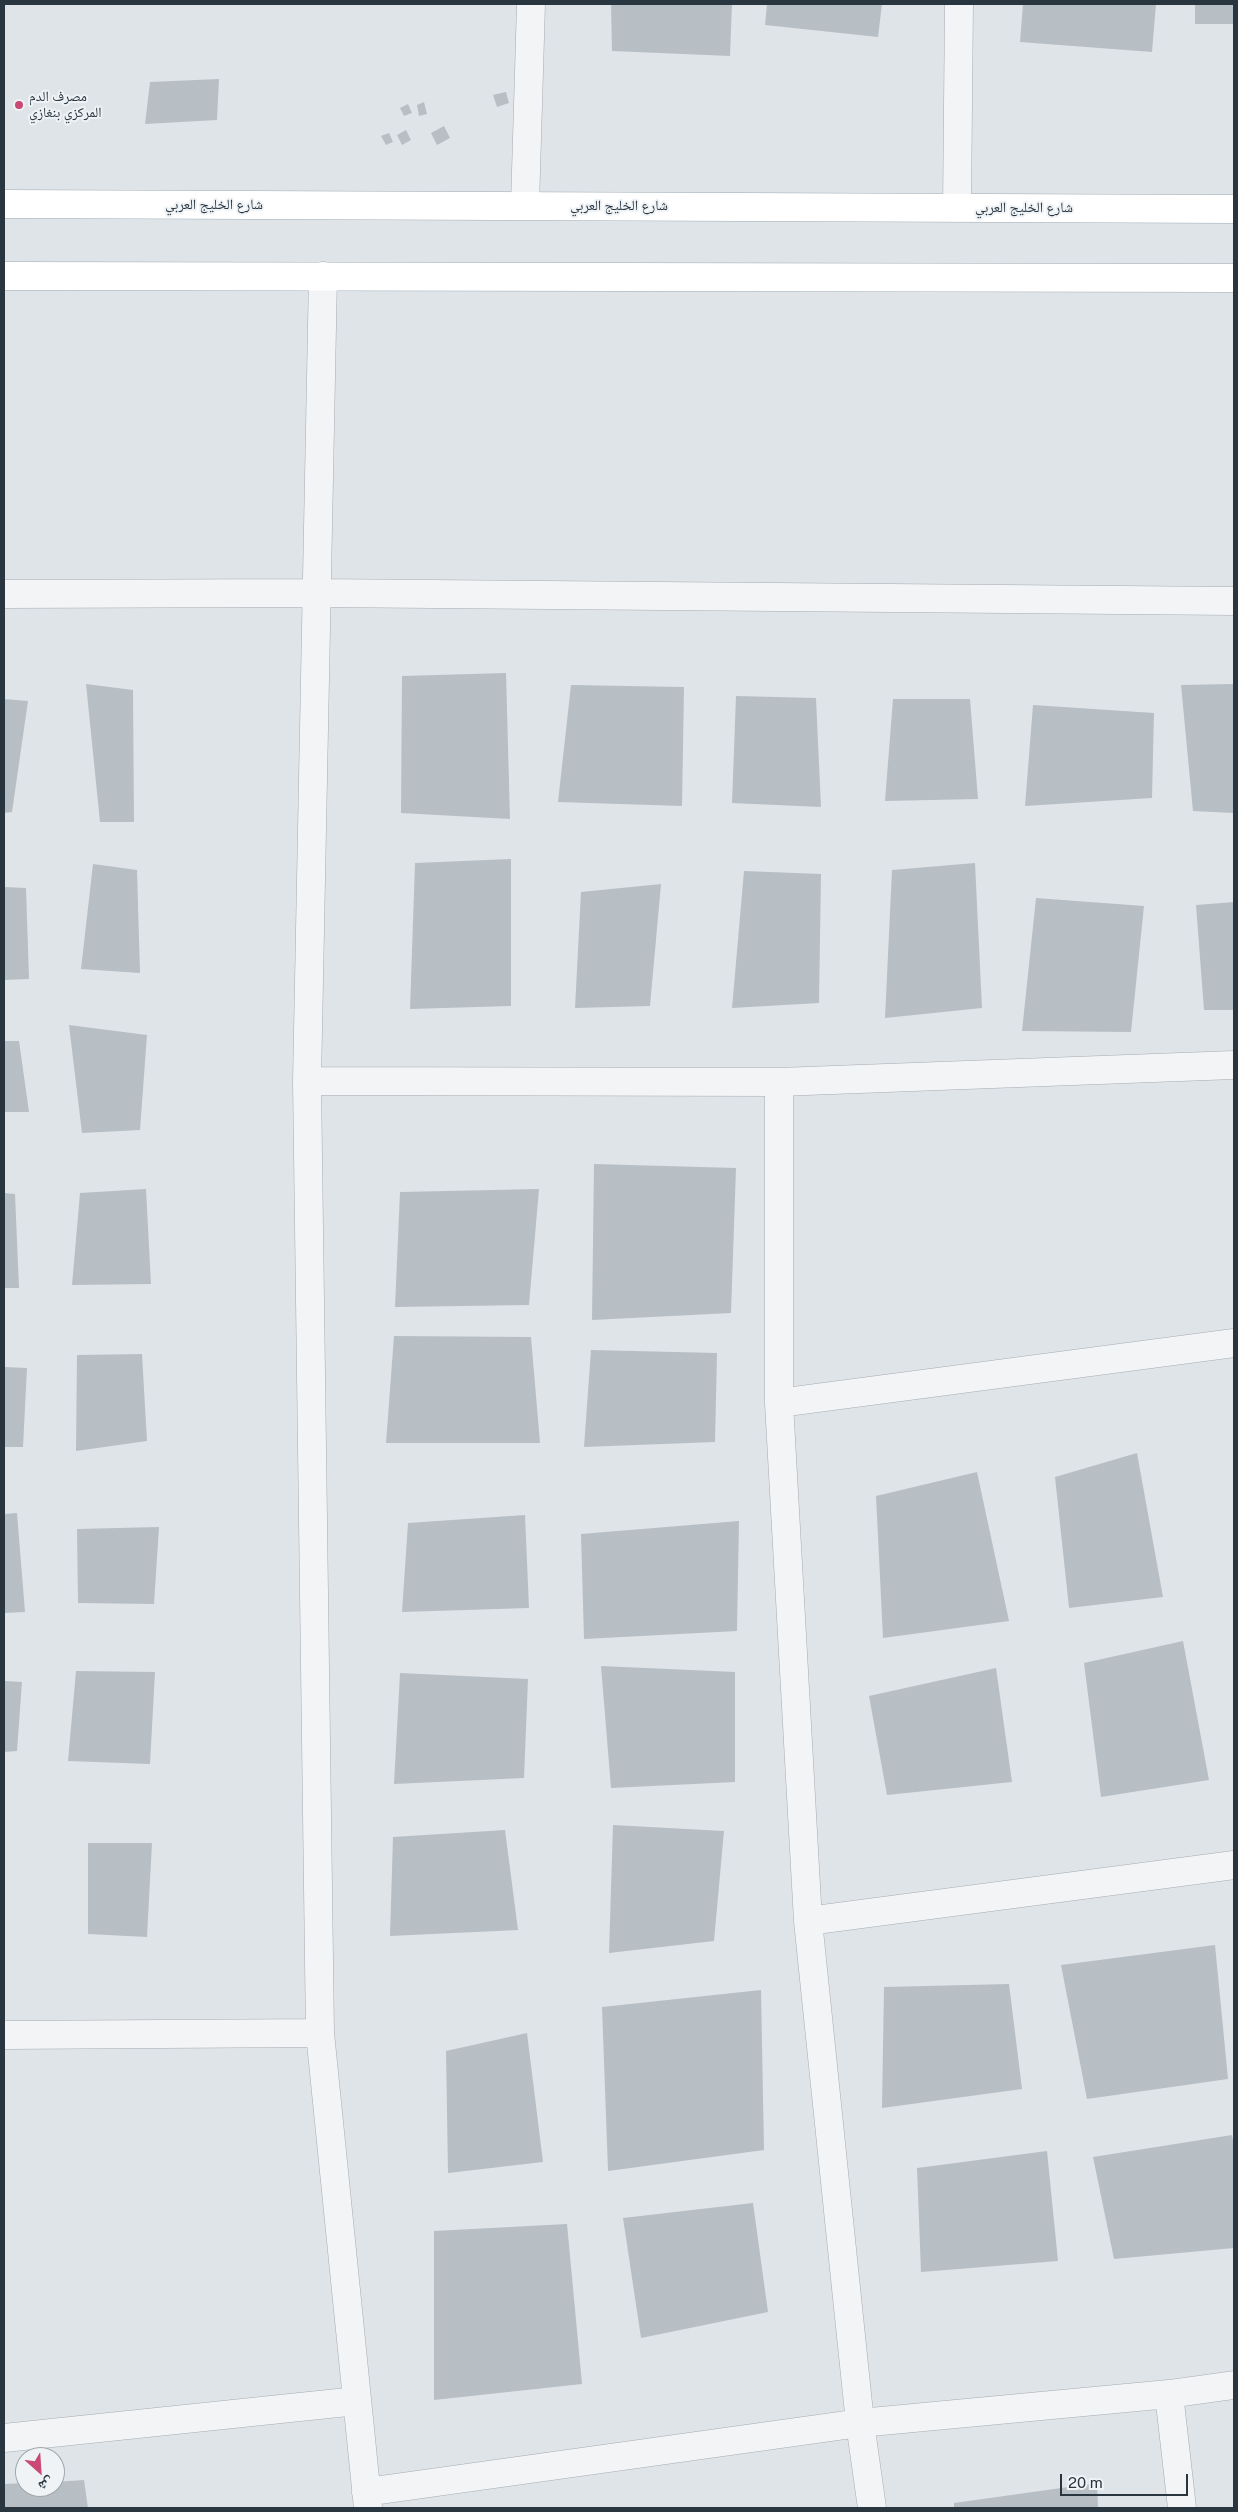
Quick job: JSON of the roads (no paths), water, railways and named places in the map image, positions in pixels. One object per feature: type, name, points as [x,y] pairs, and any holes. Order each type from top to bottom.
[{"type":"main road","name":"شارع الخليج العربي","points":[[4,204],[1234,209]]},
{"type":"main road","points":[[4,276],[1234,278]]},
{"type":"street","points":[[525,205],[531,4]]},
{"type":"street","points":[[957,207],[959,4]]},
{"type":"street","points":[[323,276],[307,1081],[320,2033],[367,2500],[860,2423],[1169,2394],[1234,2385]]},
{"type":"street","points":[[4,594],[317,593],[1234,601]]},
{"type":"street","points":[[307,1081],[779,1082],[1234,1065]]},
{"type":"street","points":[[779,1082],[779,1403],[808,1921],[860,2423],[872,2508]]},
{"type":"street","points":[[779,1403],[1234,1343]]},
{"type":"street","points":[[808,1921],[1234,1866]]},
{"type":"street","points":[[4,2035],[320,2033]]},
{"type":"street","points":[[1169,2394],[1182,2508]]},
{"type":"street","points":[[4,2438],[357,2401]]},
{"type":"place","name":"مصرف الدم المركزي بنغازي","points":[[19,105]]}]
